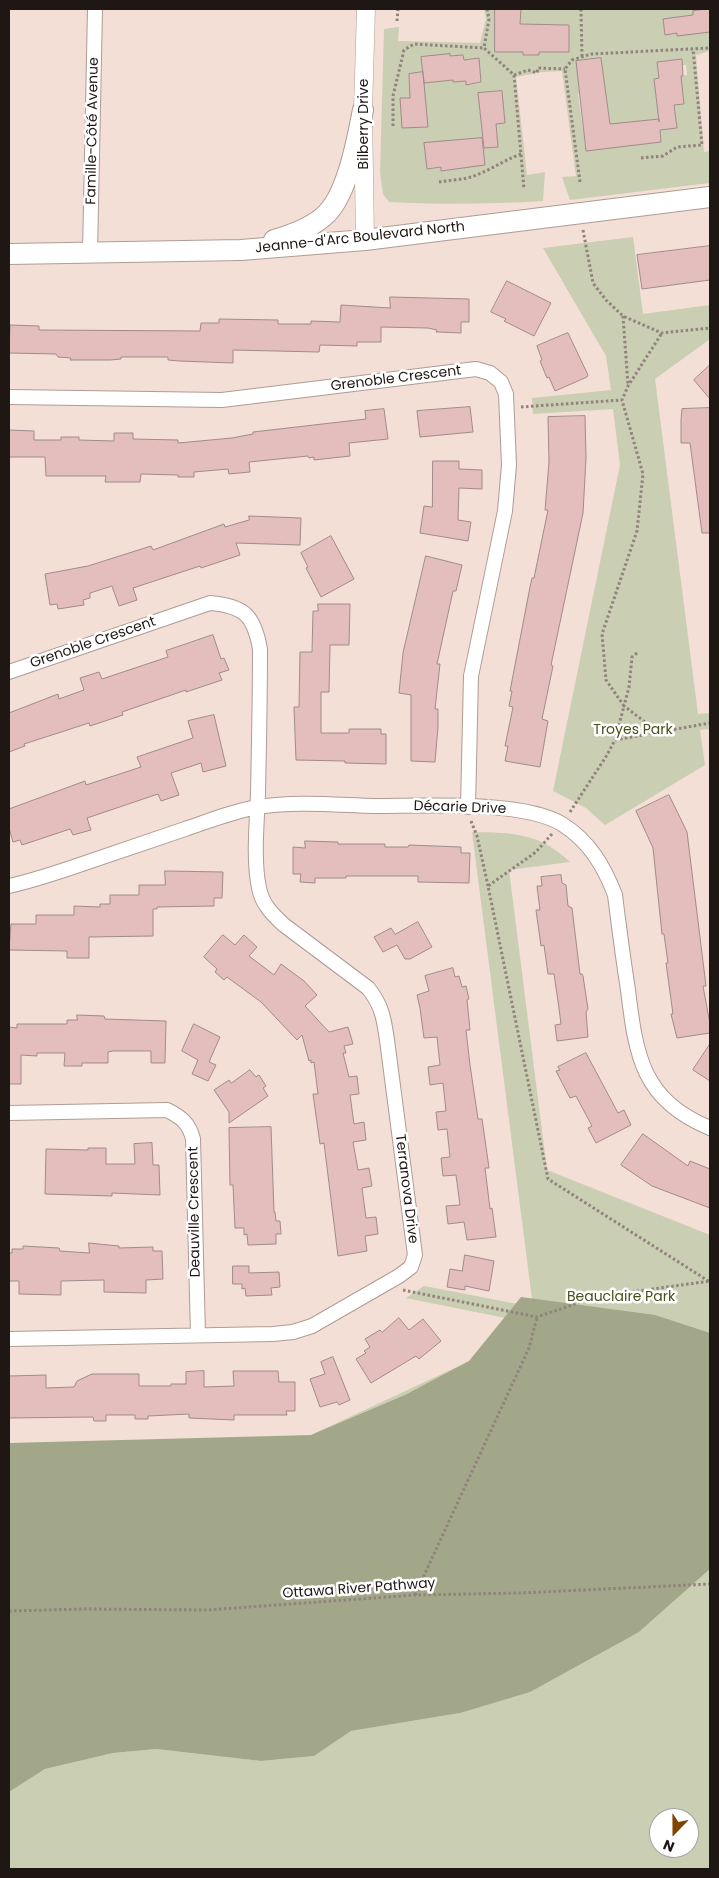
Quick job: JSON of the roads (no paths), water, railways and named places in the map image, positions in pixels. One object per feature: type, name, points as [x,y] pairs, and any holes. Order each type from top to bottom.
[{"type":"main road","points":[[241,250],[303,230],[324,217],[342,189],[363,110]]},
{"type":"main road","name":"Jeanne-d'Arc Boulevard North","points":[[9,254],[241,250],[366,240],[710,197]]},
{"type":"street","name":"Famille-Côté Avenue","points":[[90,253],[95,9]]},
{"type":"street","name":"Bilberry Drive","points":[[366,9],[363,110],[366,240]]},
{"type":"street","name":"Grenoble Crescent","points":[[9,397],[222,400],[476,369],[490,374],[500,382],[506,394],[508,407],[509,464],[506,511],[471,676],[468,807]]},
{"type":"street","name":"Grenoble Crescent","points":[[9,672],[210,603],[230,605],[247,615],[257,631],[260,649],[258,807]]},
{"type":"street","name":"Décarie Drive","points":[[9,886],[50,875],[218,817],[258,807],[301,804],[468,807],[508,809],[532,813],[561,824],[579,837],[595,855],[607,874],[615,895],[634,1040],[644,1071],[664,1098],[676,1110],[691,1120],[710,1128]]},
{"type":"street","name":"Terranova Drive","points":[[9,1339],[293,1332],[312,1326],[411,1267],[415,1256],[384,1018],[378,1000],[368,988],[284,925],[263,902],[257,874],[258,807]]},
{"type":"street","name":"Deauville Crescent","points":[[9,1113],[167,1110],[186,1122],[193,1138],[198,1335]]},
{"type":"park label","name":"Troyes Park","points":[[633,730]]},
{"type":"park label","name":"Beauclaire Park","points":[[621,1297]]}]
